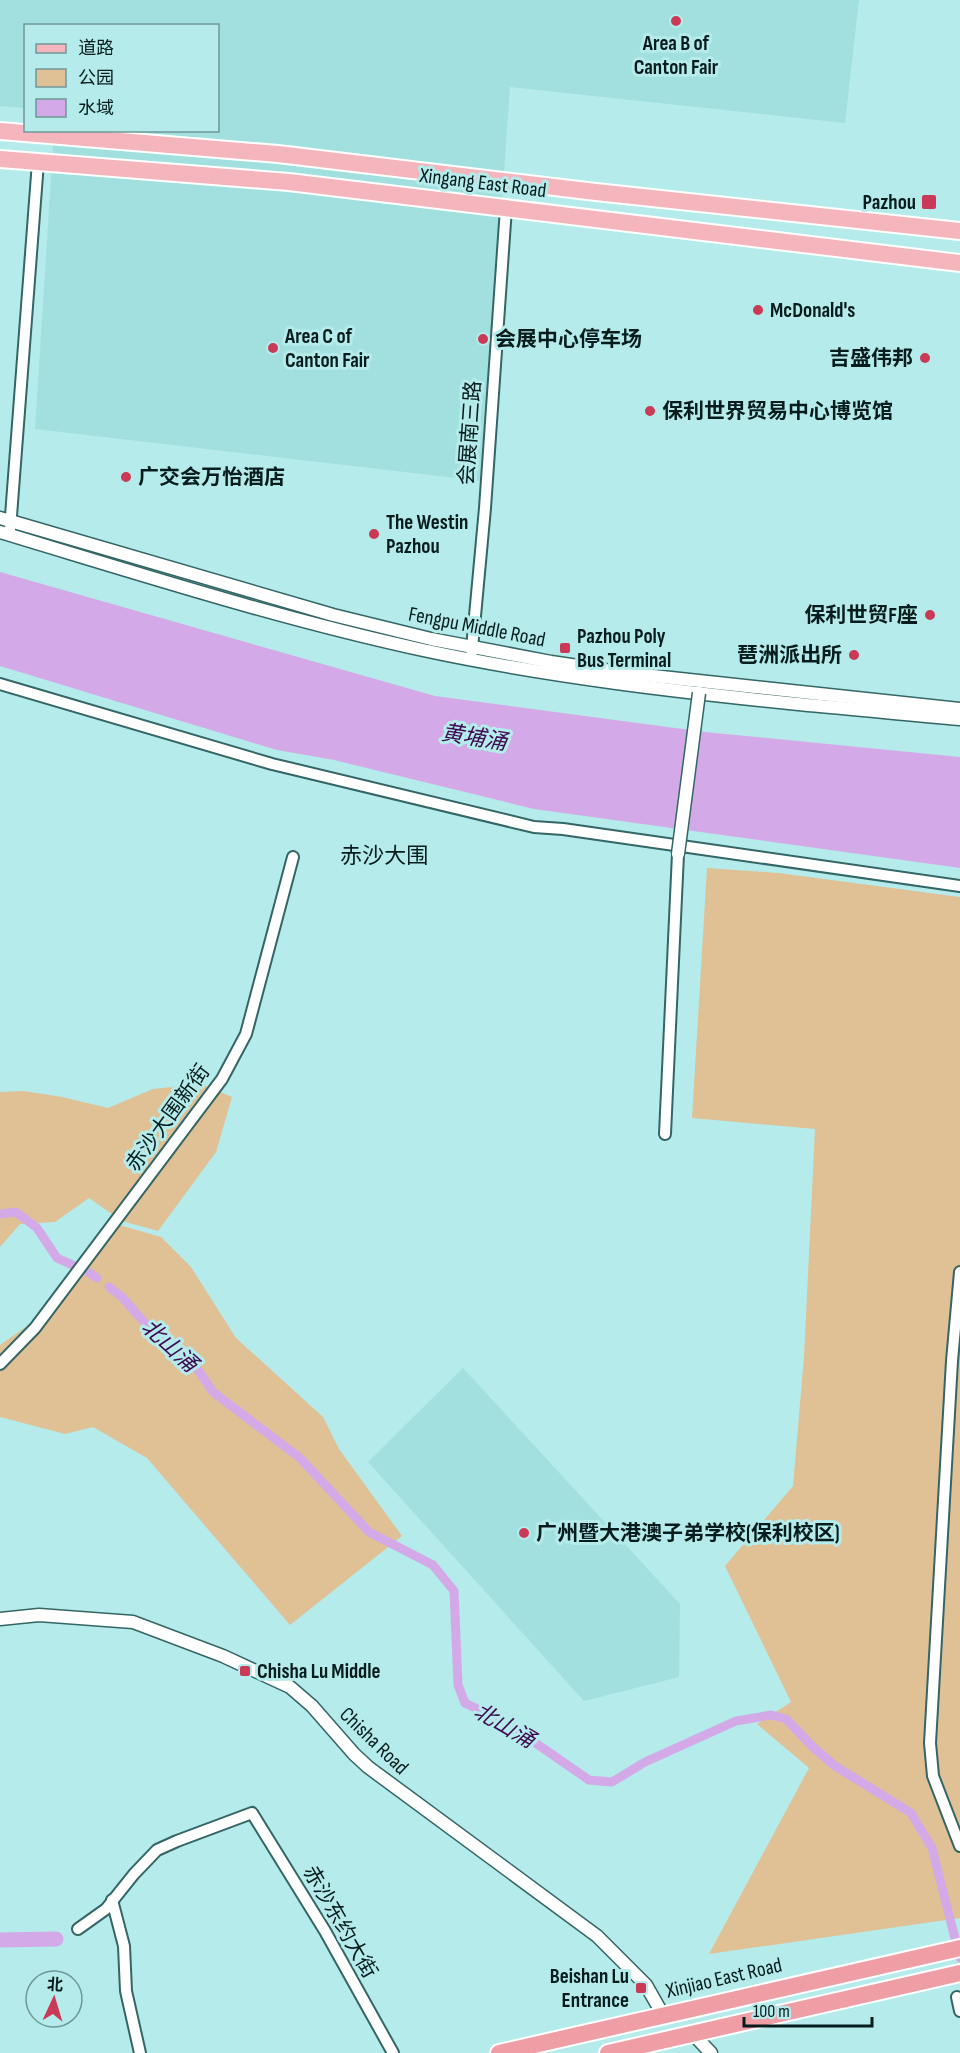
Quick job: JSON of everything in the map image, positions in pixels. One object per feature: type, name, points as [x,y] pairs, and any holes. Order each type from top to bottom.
[{"type":"highway","name":"Xinjiao East Road","points":[[499,2053],[952,1950]]},
{"type":"highway","points":[[608,2053],[955,1974]]},
{"type":"main road","name":"Xingang East Road","points":[[0,130],[297,156],[596,192],[960,231]]},
{"type":"main road","name":"Xingang East Road","points":[[0,159],[289,182],[960,262]]},
{"type":"street","points":[[4,533],[38,162]]},
{"type":"street","name":"会展南三路","points":[[472,653],[485,508],[506,208]]},
{"type":"street","name":"Fengpu Middle Road","points":[[6,520],[472,653],[668,679],[960,710]]},
{"type":"street","name":"Fengpu Middle Road","points":[[4,533],[343,631],[472,653],[609,683],[960,719]]},
{"type":"street","points":[[0,684],[272,764],[534,827],[960,886]]},
{"type":"street","points":[[664,1134],[678,854],[699,693]]},
{"type":"street","points":[[945,708],[960,704]]},
{"type":"street","name":"赤沙大围新街","points":[[0,1364],[36,1328],[222,1079],[246,1034],[293,857]]},
{"type":"street","points":[[960,1272],[952,1361],[930,1743],[933,1776],[960,1846]]},
{"type":"street","name":"Chisha Road","points":[[0,1619],[39,1615],[133,1622],[223,1656],[290,1687],[375,1773],[597,1936],[646,1985],[663,2015]]},
{"type":"street","name":"赤沙东约大街","points":[[112,1900],[158,1850],[252,1813],[324,1931],[393,2053]]},
{"type":"street","points":[[78,1929],[98,1916],[112,1900]]},
{"type":"street","points":[[112,1900],[124,1946],[126,1991],[140,2053]]},
{"type":"street","points":[[957,1997],[960,2011]]},
{"type":"street","points":[[693,2034],[711,2053]]},
{"type":"shaded area","points":[[0,0],[859,0],[845,123],[510,87],[482,481],[35,429],[54,132],[219,132],[219,24],[24,24],[24,108],[0,106]]},
{"type":"shaded area","name":"广州暨大港澳子弟学校(保利校区)","points":[[463,1368],[680,1604],[679,1677],[584,1701],[368,1462]]},
{"type":"green space","points":[[707,868],[778,873],[960,897],[960,1918],[709,1954],[809,1768],[757,1724],[791,1702],[725,1566],[793,1486],[804,1357],[815,1129],[692,1118]]},
{"type":"green space","points":[[201,1084],[232,1097],[216,1152],[158,1231],[122,1221],[89,1198],[55,1222],[20,1224],[0,1247],[0,1092],[24,1091],[108,1108],[153,1089]]},
{"type":"green space","points":[[119,1225],[161,1237],[191,1267],[236,1338],[323,1417],[339,1449],[402,1536],[290,1625],[147,1458],[93,1427],[65,1434],[0,1417],[0,1345],[56,1306]]},
{"type":"water","name":"黄埔涌","points":[[0,572],[435,696],[705,732],[960,757],[960,868],[534,809],[334,760],[277,750],[0,666]]},
{"type":"waterway","name":"北山涌","points":[[0,1214],[16,1212],[37,1228],[57,1258],[97,1278]]},
{"type":"waterway","name":"北山涌","points":[[109,1287],[122,1297],[158,1338],[190,1358],[213,1392],[300,1458],[369,1532],[433,1565],[454,1591],[458,1685],[465,1703],[508,1724],[589,1780],[612,1782],[645,1762],[736,1721],[771,1715],[786,1719],[835,1766],[911,1813],[932,1848],[960,1958]]},
{"type":"waterway","points":[[0,1940],[56,1939]]},
{"type":"place","name":"Area B of Canton Fair","points":[[676,21]]},
{"type":"place","name":"Pazhou","points":[[929,202]]},
{"type":"place","name":"McDonald's","points":[[758,310]]},
{"type":"place","name":"会展中心停车场","points":[[483,339]]},
{"type":"place","name":"Area C of Canton Fair","points":[[273,348]]},
{"type":"place","name":"吉盛伟邦","points":[[925,358]]},
{"type":"place","name":"保利世界贸易中心博览馆","points":[[650,411]]},
{"type":"place","name":"广交会万怡酒店","points":[[126,477]]},
{"type":"place","name":"The Westin Pazhou","points":[[374,534]]},
{"type":"place","name":"保利世贸F座","points":[[930,615]]},
{"type":"place","name":"Pazhou Poly Bus Terminal","points":[[565,648]]},
{"type":"place","name":"琶洲派出所","points":[[854,655]]},
{"type":"place","name":"广州暨大港澳子弟学校(保利校区)","points":[[524,1533]]},
{"type":"place","name":"Chisha Lu Middle","points":[[245,1671]]},
{"type":"place","name":"Beishan Lu Entrance","points":[[641,1988]]},
{"type":"district","name":"赤沙大围","points":[[384,856]]}]
